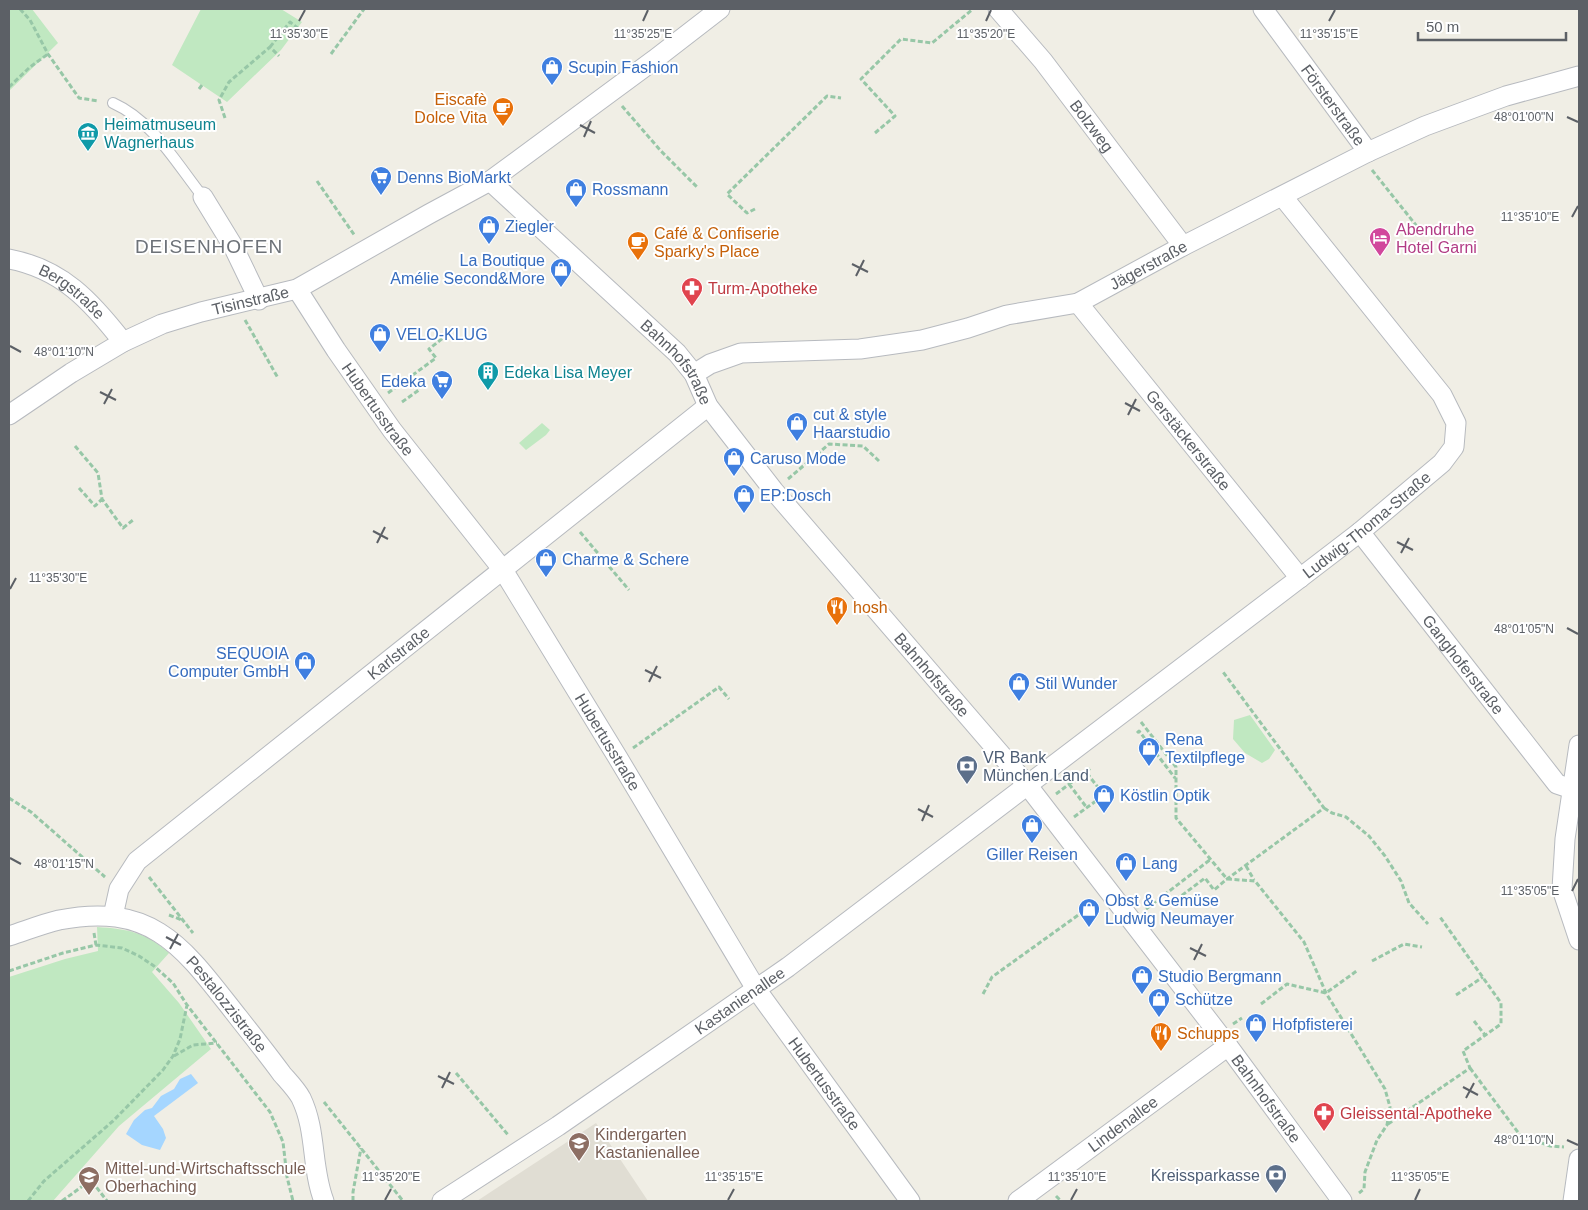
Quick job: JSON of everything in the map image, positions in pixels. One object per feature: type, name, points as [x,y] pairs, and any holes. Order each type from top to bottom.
[{"type":"street","name":"Tisinstraße","points":[[9,415],[71,373],[123,342],[162,324],[201,312],[259,300],[297,289],[490,181],[720,9]]},
{"type":"street","name":"Bolzweg","points":[[998,9],[1044,61],[1184,246]]},
{"type":"street","name":"Försterstraße","points":[[1263,9],[1364,154]]},
{"type":"street","name":"Jägerstraße","points":[[694,374],[710,364],[741,353],[860,349],[922,340],[1007,315],[1078,302],[1364,154],[1425,126],[1506,96],[1579,76]]},
{"type":"street","name":"Bahnhofstraße","points":[[490,181],[677,353],[694,374],[708,406],[774,490],[1028,786],[1228,1046],[1349,1198]]},
{"type":"street","name":"Ludwig-Thoma-Straße","points":[[1028,786],[1360,532],[1442,463],[1454,447],[1456,423],[1442,395],[1283,196]]},
{"type":"street","points":[[203,197],[233,246],[259,300]]},
{"type":"street","name":"Bergstraße","points":[[9,259],[26,262],[48,272],[70,286],[90,301],[123,342]]},
{"type":"street","name":"Hubertusstraße","points":[[297,289],[336,350],[392,430],[503,570],[756,989],[910,1201]]},
{"type":"street","name":"Gerstäckerstraße","points":[[1078,302],[1300,578]]},
{"type":"street","name":"Karlstraße","points":[[113,916],[119,889],[137,862],[708,406]]},
{"type":"street","name":"Ganghoferstraße","points":[[1360,532],[1557,784],[1572,789]]},
{"type":"street","points":[[1579,745],[1565,839],[1562,889],[1579,940]]},
{"type":"street","name":"Kastanienallee","points":[[442,1201],[521,1150],[788,967],[1028,786]]},
{"type":"street","name":"Pestalozzistraße","points":[[9,936],[58,920],[92,915],[113,916],[136,921],[168,937],[197,964],[300,1098],[311,1128],[317,1171],[324,1201]]},
{"type":"street","name":"Lindenallee","points":[[1018,1201],[1228,1046]]},
{"type":"street","points":[[1573,1201],[1574,1153]]},
{"type":"lane","points":[[113,103],[126,109],[146,124],[203,197]]},
{"type":"path","points":[[20,9],[30,20],[48,54],[79,98],[113,103]]},
{"type":"path","points":[[331,54],[364,9]]},
{"type":"path","points":[[875,134],[895,116],[861,79],[901,39],[932,43],[973,9]]},
{"type":"path","points":[[225,118],[219,100],[229,82],[270,47],[290,22],[303,32]]},
{"type":"path","points":[[270,47],[280,56]]},
{"type":"path","points":[[9,87],[30,67],[48,54]]},
{"type":"path","points":[[610,92],[660,150],[698,188]]},
{"type":"path","points":[[755,208],[747,213],[727,194],[827,96],[841,98]]},
{"type":"path","points":[[1364,154],[1423,234]]},
{"type":"path","points":[[316,181],[366,251]]},
{"type":"path","points":[[236,305],[278,378]]},
{"type":"path","points":[[398,386],[436,358],[429,349],[448,334]]},
{"type":"path","points":[[402,402],[420,390],[410,377]]},
{"type":"path","points":[[774,490],[829,444],[863,446],[879,461]]},
{"type":"path","points":[[75,446],[98,473],[102,499],[123,528],[133,520]]},
{"type":"path","points":[[79,488],[95,506],[102,499]]},
{"type":"path","points":[[569,518],[629,590]]},
{"type":"path","points":[[1223,672],[1324,808],[1332,814],[1346,817],[1369,836],[1386,856],[1401,881],[1409,903],[1428,924]]},
{"type":"path","points":[[618,758],[718,687],[729,699]]},
{"type":"path","points":[[1142,724],[1176,767],[1176,818],[1228,879],[1255,881]]},
{"type":"path","points":[[1137,733],[1140,731],[1176,778]]},
{"type":"path","points":[[1042,804],[1092,767]]},
{"type":"path","points":[[1060,828],[1104,795],[1086,772]]},
{"type":"path","points":[[1069,784],[1087,808]]},
{"type":"path","points":[[9,798],[32,812],[119,889]]},
{"type":"path","points":[[1166,893],[1173,902],[1205,878],[1214,890],[1324,808]]},
{"type":"path","points":[[1131,920],[1211,859]]},
{"type":"path","points":[[1246,866],[1255,881],[1304,942],[1326,993],[1385,1089],[1390,1107],[1387,1125]]},
{"type":"path","points":[[983,994],[992,977],[1110,892]]},
{"type":"path","points":[[1440,917],[1502,1003],[1501,1024],[1463,1050],[1470,1068],[1520,1135],[1574,1153]]},
{"type":"path","points":[[1372,960],[1404,944],[1422,947]]},
{"type":"path","points":[[9,972],[63,953],[96,945],[122,948],[154,966],[173,982],[187,1005],[270,1112],[284,1142],[287,1177],[293,1201]]},
{"type":"path","points":[[1261,1004],[1287,984],[1326,993],[1358,970]]},
{"type":"path","points":[[1456,995],[1483,977]]},
{"type":"path","points":[[28,1201],[44,1181],[113,1121],[163,1070],[173,1056],[180,1039],[187,1005]]},
{"type":"path","points":[[1474,1021],[1484,1035]]},
{"type":"path","points":[[173,1056],[193,1045],[218,1043]]},
{"type":"path","points":[[1349,1198],[1364,1188],[1365,1172],[1377,1140],[1387,1125],[1470,1068]]},
{"type":"path","points":[[456,1073],[521,1150]]},
{"type":"path","points":[[353,1201],[361,1148]]},
{"type":"path","points":[[62,1201],[91,1180],[107,1201]]},
{"type":"shaded area","name":"Kindergarten Kastanienallee","points":[[596,1123],[648,1201],[477,1201]]},
{"type":"green space","points":[[9,9],[32,9],[58,43],[9,91]]},
{"type":"green space","points":[[201,9],[281,9],[302,22],[281,50],[227,102],[172,65]]},
{"type":"green space","points":[[542,423],[550,430],[526,450],[519,443]]},
{"type":"green space","points":[[1250,715],[1275,750],[1269,759],[1262,763],[1245,753],[1233,739],[1234,720]]},
{"type":"green space","points":[[97,927],[136,933],[152,940],[169,953],[152,972],[179,1003],[211,1049],[119,1126],[53,1201],[9,1201],[9,977],[65,959],[98,951]]},
{"type":"water","points":[[191,1074],[198,1083],[154,1116],[163,1129],[166,1138],[160,1150],[142,1145],[126,1134],[134,1120],[145,1110],[152,1108],[161,1096],[174,1089],[180,1079]]},
{"type":"place","name":"Scupin Fashion","points":[[552,86]]},
{"type":"place","name":"Eiscafè Dolce Vita","points":[[503,127]]},
{"type":"place","name":"Heimatmuseum Wagnerhaus","points":[[88,152]]},
{"type":"place","name":"Denns BioMarkt","points":[[381,196]]},
{"type":"place","name":"Rossmann","points":[[576,208]]},
{"type":"place","name":"Ziegler","points":[[489,245]]},
{"type":"place","name":"Abendruhe Hotel Garni","points":[[1380,257]]},
{"type":"place","name":"Café & Confiserie Sparky's Place","points":[[638,261]]},
{"type":"place","name":"La Boutique Amélie Second&More","points":[[561,288]]},
{"type":"place","name":"Turm-Apotheke","points":[[692,307]]},
{"type":"place","name":"VELO-KLUG","points":[[380,353]]},
{"type":"place","name":"Edeka Lisa Meyer","points":[[488,391]]},
{"type":"place","name":"Edeka","points":[[442,400]]},
{"type":"place","name":"cut & style Haarstudio","points":[[797,442]]},
{"type":"place","name":"Caruso Mode","points":[[734,477]]},
{"type":"place","name":"EP:Dosch","points":[[744,514]]},
{"type":"place","name":"Charme & Schere","points":[[546,578]]},
{"type":"place","name":"hosh","points":[[837,626]]},
{"type":"place","name":"SEQUOIA Computer GmbH","points":[[305,681]]},
{"type":"place","name":"Stil Wunder","points":[[1019,702]]},
{"type":"place","name":"Rena Textilpflege","points":[[1149,767]]},
{"type":"place","name":"VR Bank München Land","points":[[967,785]]},
{"type":"place","name":"Köstlin Optik","points":[[1104,814]]},
{"type":"place","name":"Giller Reisen","points":[[1032,844]]},
{"type":"place","name":"Lang","points":[[1126,882]]},
{"type":"place","name":"Obst & Gemüse Ludwig Neumayer","points":[[1089,928]]},
{"type":"place","name":"Studio Bergmann","points":[[1142,995]]},
{"type":"place","name":"Schütze","points":[[1159,1018]]},
{"type":"place","name":"Hofpfisterei","points":[[1256,1043]]},
{"type":"place","name":"Schupps","points":[[1161,1052]]},
{"type":"place","name":"Gleissental-Apotheke","points":[[1324,1132]]},
{"type":"place","name":"Kindergarten Kastanienallee","points":[[579,1162]]},
{"type":"place","name":"Kreissparkasse","points":[[1276,1194]]},
{"type":"place","name":"Mittel-und-Wirtschaftsschule Oberhaching","points":[[89,1196]]},
{"type":"district","name":"DEISENHOFEN","points":[[209,246]]}]
